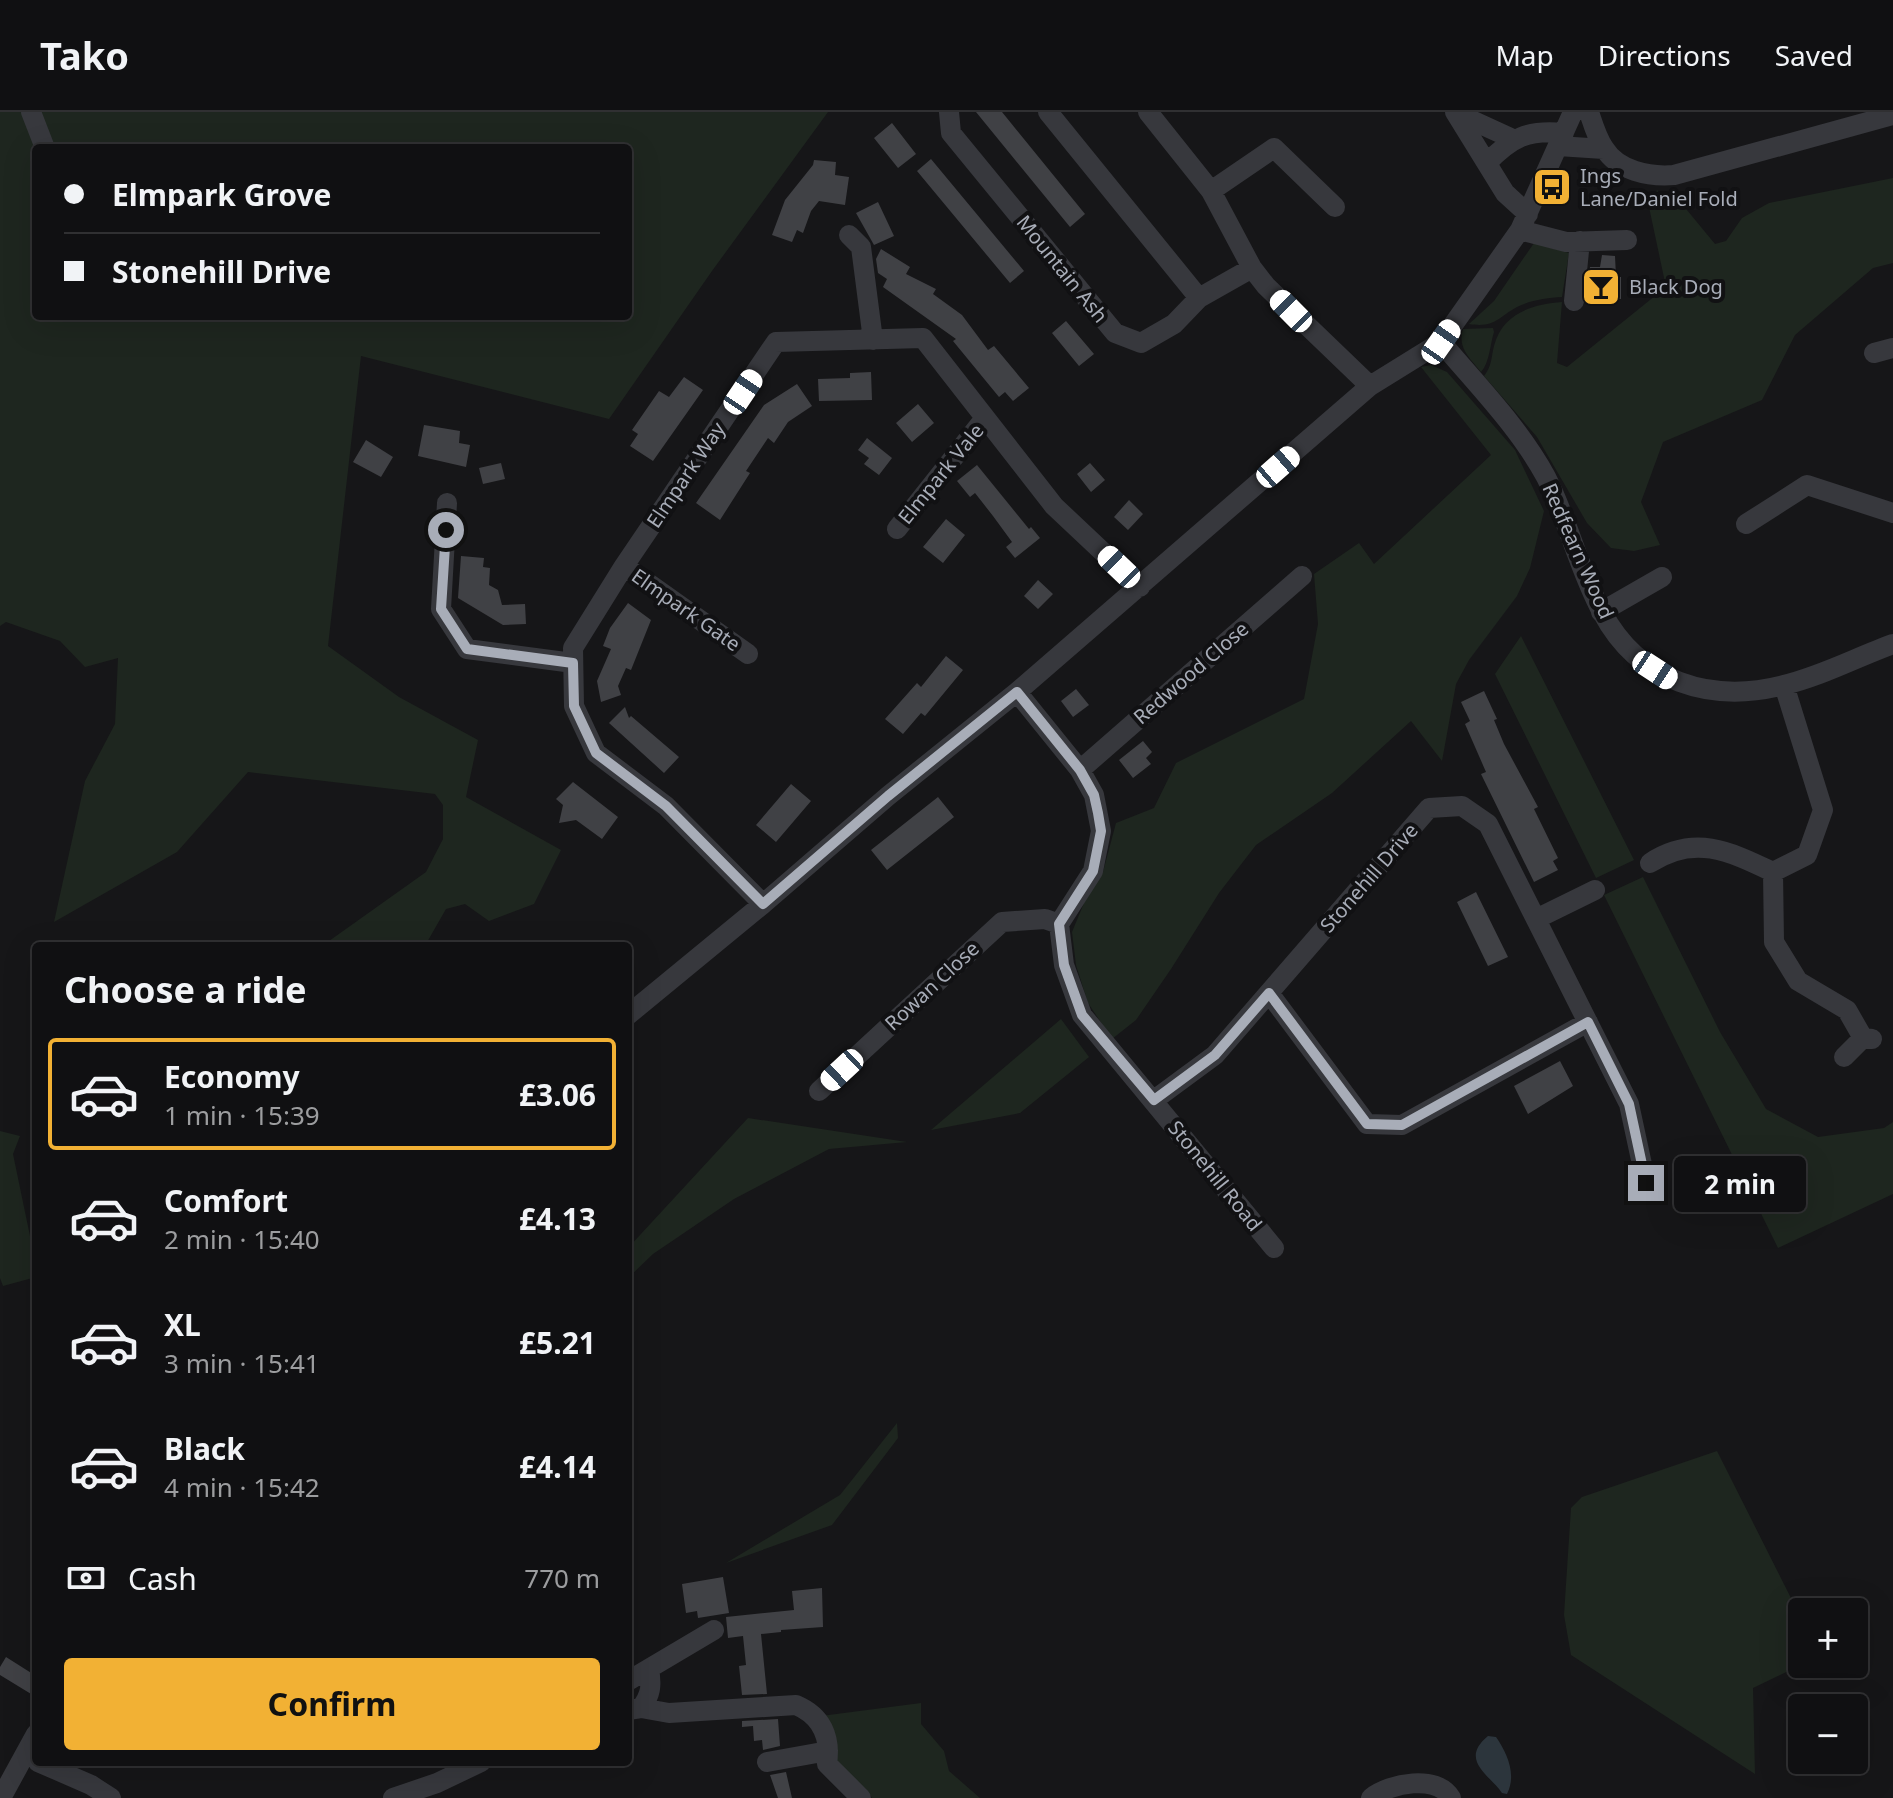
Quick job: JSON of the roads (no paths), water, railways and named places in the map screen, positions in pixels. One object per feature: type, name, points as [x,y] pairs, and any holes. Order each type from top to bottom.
[{"type":"street","points":[[31,112],[43,144]]},
{"type":"street","name":"Mountain Ash","points":[[949,112],[951,133],[1115,333],[1141,343],[1174,324],[1199,298],[1252,268]]},
{"type":"street","points":[[1048,112],[1199,298]]},
{"type":"street","points":[[1148,112],[1211,191],[1252,268],[1266,286],[1370,386]]},
{"type":"street","points":[[632,1012],[888,796],[1017,692],[1370,386],[1441,342],[1524,222],[1573,112]]},
{"type":"street","points":[[1589,112],[1604,149]]},
{"type":"street","points":[[1456,113],[1513,139]]},
{"type":"street","points":[[1456,113],[1524,222],[1566,242],[1627,240]]},
{"type":"street","points":[[1487,163],[1513,139],[1536,134],[1604,149],[1634,171],[1659,176],[1674,175],[1893,115]]},
{"type":"street","points":[[1211,191],[1274,148],[1335,207]]},
{"type":"street","points":[[849,235],[861,247],[873,340]]},
{"type":"street","points":[[1574,301],[1580,241]]},
{"type":"street","name":"Elmpark Way","points":[[763,904],[666,806],[596,753],[574,706],[573,648],[624,566],[776,342],[923,338],[1054,506],[1140,587]]},
{"type":"street","name":"Redfearn Wood","points":[[1441,342],[1515,429],[1545,477],[1601,612],[1615,634],[1638,659],[1672,681],[1708,691],[1735,692],[1784,685],[1893,644]]},
{"type":"street","name":"Elmpark Vale","points":[[897,529],[985,418]]},
{"type":"street","points":[[1746,524],[1807,485],[1893,513]]},
{"type":"street","points":[[447,503],[441,609],[467,649],[573,663]]},
{"type":"street","name":"Elmpark Gate","points":[[624,566],[748,654]]},
{"type":"street","name":"Redwood Close","points":[[1080,770],[1302,576]]},
{"type":"street","points":[[1601,612],[1662,577]]},
{"type":"street","points":[[1773,872],[1807,855],[1823,810],[1784,685]]},
{"type":"street","points":[[1017,692],[1080,770],[1094,795],[1101,831],[1093,871],[1059,924]]},
{"type":"street","name":"Stonehill Drive","points":[[1154,1100],[1215,1055],[1429,808],[1462,806],[1488,824],[1629,1104],[1646,1183]]},
{"type":"street","points":[[1650,863],[1669,850],[1703,847],[1730,852],[1773,872]]},
{"type":"street","points":[[1773,872],[1774,942],[1798,981],[1847,1010],[1868,1039],[1844,1057]]},
{"type":"street","points":[[1536,919],[1595,890]]},
{"type":"street","name":"Rowan Close","points":[[819,1091],[1002,922],[1045,919],[1059,924]]},
{"type":"street","name":"Stonehill Road","points":[[1059,924],[1064,965],[1082,1015],[1274,1248]]},
{"type":"street","points":[[1269,993],[1367,1124],[1402,1125],[1588,1022]]},
{"type":"street","points":[[632,1679],[714,1630]]},
{"type":"street","points":[[634,1709],[648,1699],[652,1684],[649,1669]]},
{"type":"street","points":[[634,1709],[669,1713],[796,1705],[807,1709],[825,1729],[827,1764],[861,1798]]},
{"type":"street","points":[[767,1762],[828,1751]]},
{"type":"street","points":[[1,1798],[32,1760]]},
{"type":"street","points":[[46,1766],[91,1785],[111,1798]]},
{"type":"street","points":[[393,1798],[437,1783],[473,1766]]},
{"type":"street","points":[[1371,1798],[1379,1792],[1402,1785],[1429,1784],[1447,1791],[1451,1798]]},
{"type":"place","name":"Ings Lane/Daniel Fold","points":[[1552,187]]},
{"type":"place","name":"Black Dog","points":[[1601,287]]}]
